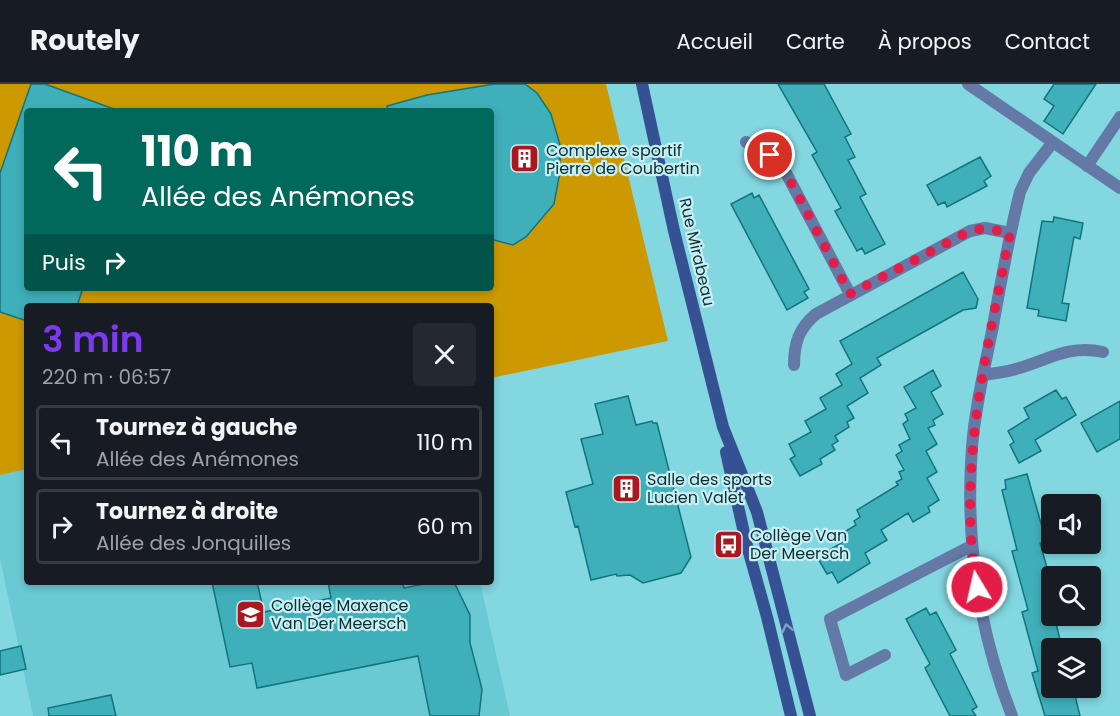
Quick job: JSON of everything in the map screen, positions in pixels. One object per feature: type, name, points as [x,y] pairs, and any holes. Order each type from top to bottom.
[{"type":"main road","name":"Rue Mirabeau","points":[[642,84],[674,231],[723,428],[731,482],[791,716]]},
{"type":"main road","name":"Rue Mirabeau","points":[[723,428],[758,512],[810,716]]},
{"type":"street","points":[[968,84],[1120,188]]},
{"type":"street","points":[[1087,166],[1120,117]]},
{"type":"street","points":[[746,141],[770,155],[785,171],[850,294]]},
{"type":"street","points":[[1012,716],[985,627],[971,546],[972,446],[1010,233],[1024,182],[1053,142]]},
{"type":"street","points":[[794,365],[794,351],[802,328],[816,314],[970,231],[985,228],[1010,233]]},
{"type":"street","points":[[983,375],[1012,370],[1069,350],[1103,352]]},
{"type":"street","points":[[885,655],[846,675],[830,619],[971,546]]},
{"type":"shaded area","points":[[0,84],[606,84],[668,341],[494,377],[494,303],[24,303],[24,470],[0,475]]},
{"type":"shaded area","name":"Collège Maxence Van Der Meersch","points":[[24,470],[24,585],[481,585],[510,716],[33,716],[0,558],[0,475]]},
{"type":"building","points":[[31,84],[45,84],[111,108],[24,108],[24,291],[82,291],[78,303],[24,303],[24,320],[0,312],[0,173]]},
{"type":"building","name":"Complexe sportif Pierre de Coubertin","points":[[494,84],[525,84],[537,93],[551,114],[560,145],[560,172],[554,204],[526,237],[513,245],[494,240],[494,108],[387,108],[387,106],[427,95]]},
{"type":"building","points":[[778,84],[824,84],[851,134],[845,137],[855,157],[848,160],[866,194],[860,197],[885,244],[865,254],[862,248],[857,251],[835,211],[841,208],[812,155],[817,152]]},
{"type":"building","points":[[1054,84],[1096,84],[1063,134],[1044,121],[1054,106],[1044,99]]},
{"type":"building","points":[[980,157],[991,176],[984,181],[987,186],[947,207],[945,202],[938,205],[927,185]]},
{"type":"building","points":[[752,193],[754,198],[759,195],[809,289],[804,292],[808,298],[787,310],[731,204]]},
{"type":"building","points":[[1054,217],[1083,223],[1080,239],[1074,237],[1062,303],[1069,304],[1066,321],[1038,316],[1039,310],[1027,308],[1042,221],[1053,222]]},
{"type":"building","points":[[963,272],[978,299],[976,308],[963,310],[877,358],[881,365],[860,378],[868,393],[847,406],[854,418],[847,422],[849,427],[835,436],[838,441],[832,445],[835,450],[820,459],[822,464],[800,476],[790,459],[795,456],[789,444],[811,432],[805,421],[826,409],[820,398],[842,385],[836,374],[852,364],[840,341]]},
{"type":"building","points":[[933,370],[941,386],[931,392],[943,414],[933,420],[935,425],[928,428],[937,444],[926,451],[937,472],[927,478],[939,500],[928,507],[930,512],[913,522],[908,513],[881,530],[887,540],[865,553],[870,563],[838,583],[832,572],[827,574],[817,557],[845,541],[841,534],[856,525],[854,521],[860,517],[857,510],[898,485],[896,482],[902,479],[899,472],[904,470],[896,455],[902,451],[899,445],[910,439],[903,424],[908,420],[905,414],[916,408],[904,387]]},
{"type":"building","points":[[1056,390],[1062,399],[1066,397],[1076,415],[1035,440],[1041,451],[1019,463],[1010,445],[1014,442],[1008,431],[1029,418],[1024,408]]},
{"type":"building","name":"Salle des sports Lucien Valet","points":[[628,396],[636,425],[652,421],[657,423],[691,557],[681,573],[643,583],[630,575],[617,576],[616,574],[591,580],[578,526],[575,527],[566,492],[593,484],[581,439],[603,434],[595,404]]},
{"type":"building","points":[[1120,401],[1120,439],[1097,452],[1081,423]]},
{"type":"building","points":[[1027,474],[1041,523],[1041,554],[1043,554],[1047,566],[1041,566],[1041,626],[1057,626],[1060,638],[1041,638],[1041,698],[1076,698],[1080,716],[1045,716],[1032,673],[1038,671],[1022,612],[1028,610],[1012,551],[1017,550],[1002,490],[1006,489],[1005,480]]},
{"type":"building","points":[[213,585],[258,585],[264,612],[331,598],[329,585],[403,585],[404,588],[419,585],[455,585],[470,615],[470,643],[482,689],[479,716],[430,716],[418,656],[257,688],[252,663],[230,667]]},
{"type":"building","points":[[926,608],[930,615],[936,612],[956,650],[950,654],[977,707],[972,710],[976,716],[950,716],[925,668],[930,664],[906,619]]},
{"type":"building","points":[[21,646],[26,669],[0,675],[0,651]]},
{"type":"building","points":[[111,695],[116,716],[49,716],[48,708]]},
{"type":"place","name":"Complexe sportif Pierre de Coubertin","points":[[525,159]]},
{"type":"place","name":"Salle des sports Lucien Valet","points":[[626,488]]},
{"type":"place","name":"Collège Van Der Meersch","points":[[729,544]]},
{"type":"place","name":"Collège Maxence Van Der Meersch","points":[[250,614]]},
{"type":"route","points":[[770,155],[785,171],[850,294],[970,231],[985,228],[1010,233],[972,446],[971,546],[977,587]]}]
